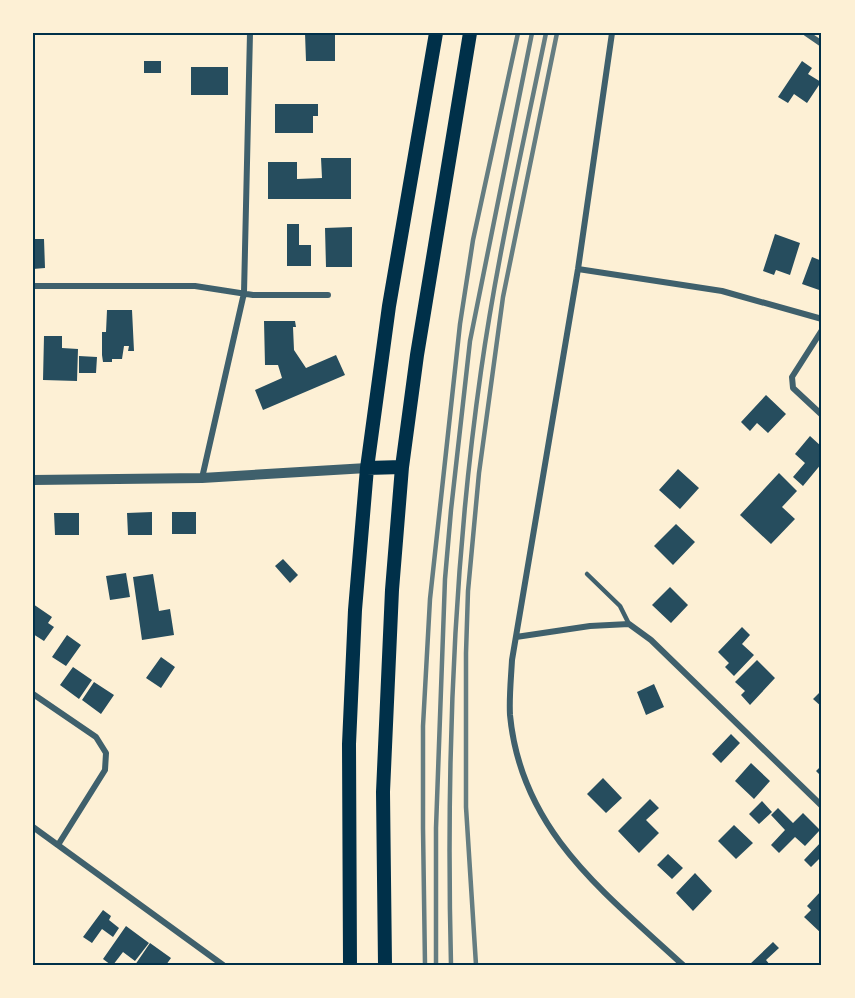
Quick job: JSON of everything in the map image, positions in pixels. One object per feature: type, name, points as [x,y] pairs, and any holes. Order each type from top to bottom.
[{"type":"highway","points":[[350,965],[349,744],[355,610],[367,468],[389,306],[436,33]]},
{"type":"highway","points":[[385,965],[383,781],[392,601],[402,466],[419,344],[470,33]]},
{"type":"highway","points":[[367,468],[402,466]]},
{"type":"street","points":[[202,478],[244,293],[250,33]]},
{"type":"street","points":[[612,33],[578,269],[511,669],[510,714],[521,770],[546,824],[581,869],[683,965]]},
{"type":"street","points":[[806,33],[822,44]]},
{"type":"street","points":[[578,269],[722,291],[822,319]]},
{"type":"street","points":[[33,286],[195,286],[244,293],[328,295]]},
{"type":"street","points":[[822,330],[792,377],[793,388],[822,415]]},
{"type":"street","points":[[33,480],[202,478],[367,468]]},
{"type":"street","points":[[516,637],[590,626],[629,624],[651,640],[822,806]]},
{"type":"street","points":[[33,694],[96,737],[106,753],[105,770],[58,845]]},
{"type":"street","points":[[33,827],[223,965]]},
{"type":"lane","points":[[587,574],[620,606],[629,624]]},
{"type":"building","points":[[305,33],[335,33],[335,61],[306,61]]},
{"type":"building","points":[[144,61],[161,61],[161,73],[144,73]]},
{"type":"building","points":[[802,61],[812,68],[808,74],[821,82],[807,103],[794,94],[788,103],[778,97]]},
{"type":"building","points":[[191,67],[228,67],[228,95],[191,95]]},
{"type":"building","points":[[275,104],[318,104],[318,116],[313,116],[313,133],[275,133]]},
{"type":"building","points":[[321,158],[351,158],[351,199],[268,199],[268,162],[297,162],[297,179],[322,178]]},
{"type":"building","points":[[287,224],[299,224],[299,245],[311,245],[311,266],[287,266]]},
{"type":"building","points":[[352,227],[352,267],[326,267],[325,228]]},
{"type":"building","points":[[775,234],[800,243],[790,275],[776,270],[774,275],[763,271]]},
{"type":"building","points":[[33,239],[44,239],[45,268],[33,269]]},
{"type":"building","points":[[812,257],[822,261],[822,291],[802,284]]},
{"type":"building","points":[[107,310],[132,310],[134,351],[128,351],[129,346],[124,346],[122,359],[112,359],[112,362],[103,362],[102,355],[102,332],[106,332]]},
{"type":"building","points":[[264,321],[295,321],[294,350],[306,368],[336,355],[345,375],[263,410],[255,390],[282,378],[278,365],[265,365]]},
{"type":"building","points":[[44,336],[62,336],[62,348],[78,349],[77,381],[43,380]]},
{"type":"building","points":[[79,356],[97,357],[96,373],[79,373]]},
{"type":"building","points":[[766,395],[786,414],[768,433],[757,423],[750,431],[741,422]]},
{"type":"building","points":[[810,436],[822,447],[822,463],[803,486],[793,477],[805,463],[795,454]]},
{"type":"building","points":[[678,469],[699,488],[680,509],[659,490]]},
{"type":"building","points":[[779,473],[797,491],[782,507],[795,519],[771,544],[740,515]]},
{"type":"building","points":[[152,512],[152,535],[128,535],[127,513]]},
{"type":"building","points":[[172,512],[196,512],[196,534],[172,534]]},
{"type":"building","points":[[54,513],[79,513],[79,535],[55,535]]},
{"type":"building","points":[[676,524],[695,542],[673,565],[654,546]]},
{"type":"building","points":[[283,559],[298,575],[290,583],[275,566]]},
{"type":"building","points":[[126,573],[130,597],[110,600],[106,576]]},
{"type":"building","points":[[153,574],[159,611],[170,609],[174,635],[142,640],[133,577]]},
{"type":"building","points":[[670,587],[688,605],[671,623],[652,605]]},
{"type":"building","points":[[33,604],[52,617],[48,623],[54,627],[44,641],[33,634]]},
{"type":"building","points":[[742,627],[750,635],[742,644],[754,655],[734,676],[725,667],[729,663],[718,652]]},
{"type":"building","points":[[67,635],[81,645],[66,666],[52,657]]},
{"type":"building","points":[[161,657],[175,667],[161,688],[146,678]]},
{"type":"building","points":[[757,660],[775,678],[750,705],[741,695],[745,691],[735,682]]},
{"type":"building","points":[[73,667],[92,680],[79,699],[60,685]]},
{"type":"building","points":[[94,682],[114,695],[101,714],[82,700]]},
{"type":"building","points":[[654,684],[664,707],[646,715],[637,692]]},
{"type":"building","points":[[822,690],[822,707],[813,699]]},
{"type":"building","points":[[731,734],[740,743],[721,763],[712,754]]},
{"type":"building","points":[[751,763],[770,781],[754,799],[735,781]]},
{"type":"building","points":[[822,765],[822,777],[816,771]]},
{"type":"building","points":[[603,778],[622,798],[606,813],[587,794]]},
{"type":"building","points":[[650,799],[659,808],[646,820],[659,833],[639,853],[618,831]]},
{"type":"building","points":[[762,801],[772,812],[759,824],[749,814]]},
{"type":"building","points":[[778,808],[793,823],[803,813],[820,830],[805,846],[795,837],[779,853],[771,845],[785,830],[771,815]]},
{"type":"building","points":[[734,825],[753,843],[736,859],[718,841]]},
{"type":"building","points":[[822,841],[822,859],[820,858],[811,867],[804,860]]},
{"type":"building","points":[[668,854],[683,868],[672,879],[657,865]]},
{"type":"building","points":[[695,873],[712,891],[693,911],[676,893]]},
{"type":"building","points":[[822,890],[822,934],[804,917],[811,910],[807,906]]},
{"type":"building","points":[[103,910],[111,916],[109,920],[119,928],[113,937],[102,929],[92,943],[83,937]]},
{"type":"building","points":[[126,926],[149,943],[135,961],[123,952],[111,965],[103,959]]},
{"type":"building","points":[[773,942],[779,948],[766,960],[770,965],[749,965]]},
{"type":"building","points":[[150,943],[171,958],[166,965],[135,965]]},
{"type":"railway","points":[[425,965],[423,726],[430,599],[460,324],[473,240],[518,33]]},
{"type":"railway","points":[[436,965],[436,828],[445,579],[451,510],[470,341],[532,33]]},
{"type":"railway","points":[[451,965],[451,742],[458,593],[471,445],[487,329],[546,33]]},
{"type":"railway","points":[[476,965],[466,807],[468,591],[479,473],[503,297],[557,33]]}]
